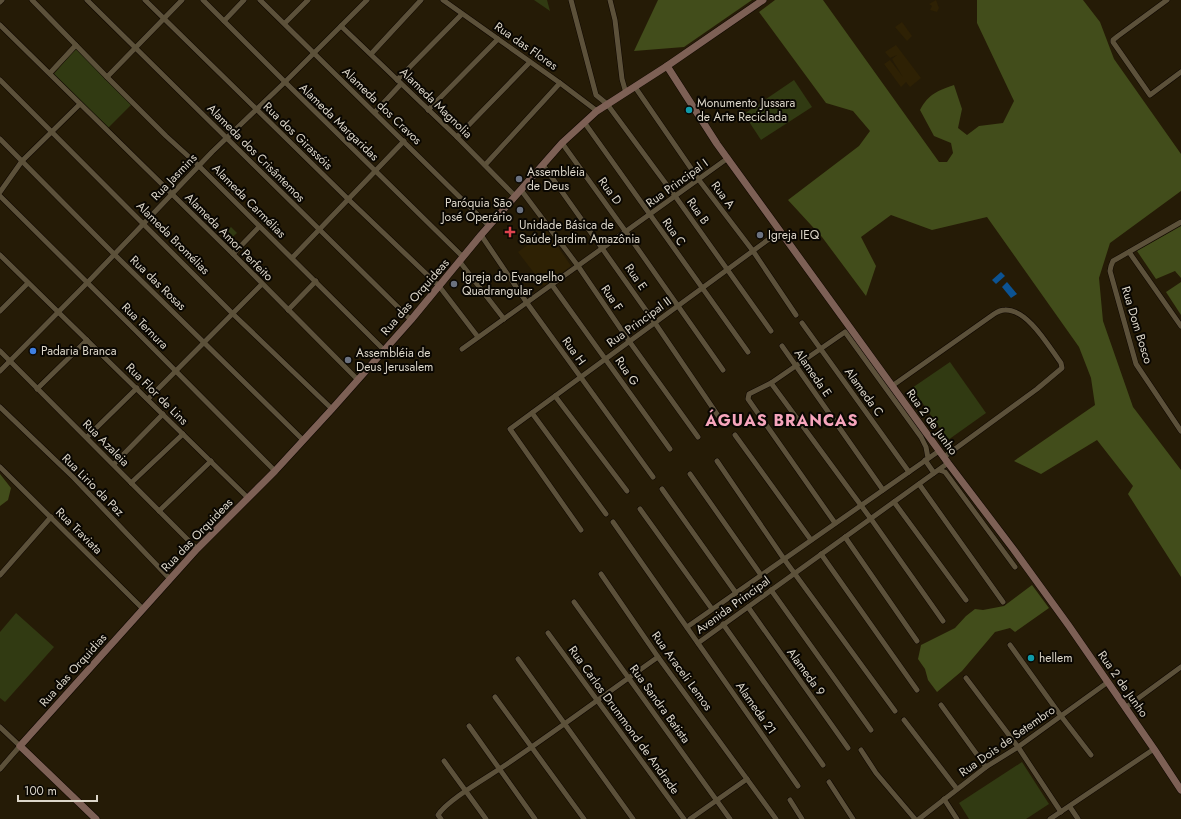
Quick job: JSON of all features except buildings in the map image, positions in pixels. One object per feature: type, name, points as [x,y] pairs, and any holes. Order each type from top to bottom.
[{"type":"street","name":"Alameda Carmélias","points":[[32,0],[166,136],[199,166],[384,350]]},
{"type":"street","name":"Alameda dos Crisântemos","points":[[87,0],[411,320]]},
{"type":"street","name":"Rua dos Girassóis","points":[[145,0],[348,200],[439,286],[478,337]]},
{"type":"street","points":[[107,77],[182,0]]},
{"type":"street","name":"Alameda Margaridas","points":[[203,0],[376,171],[461,260],[504,319]]},
{"type":"street","points":[[224,21],[244,0]]},
{"type":"street","name":"Alameda dos Cravos","points":[[260,0],[490,226]]},
{"type":"street","points":[[285,23],[308,0]]},
{"type":"street","name":"Rua Jasmins","points":[[0,371],[87,283],[171,194],[367,0]]},
{"type":"street","points":[[371,54],[421,0]]},
{"type":"street","name":"Rua das Flores","points":[[443,0],[597,111]]},
{"type":"street","name":"Rua B","points":[[571,0],[595,93],[607,104],[675,196],[770,331]]},
{"type":"street","points":[[610,0],[615,20],[622,79],[626,93]]},
{"type":"street","name":"Rua das Orquideas","points":[[143,609],[197,549],[275,471],[332,409],[411,320],[481,235],[562,143],[597,111],[667,66],[763,0]]},
{"type":"street","points":[[1167,0],[1113,40],[1115,46],[1150,95],[1181,72]]},
{"type":"street","points":[[375,112],[399,82],[462,14]]},
{"type":"street","name":"Alameda Amor Perfeito","points":[[0,24],[233,254],[358,380]]},
{"type":"street","name":"Alameda Magnolia","points":[[341,26],[457,137],[515,196]]},
{"type":"street","points":[[428,110],[498,39]]},
{"type":"street","points":[[50,73],[76,45]]},
{"type":"street","points":[[457,137],[530,62]]},
{"type":"street","name":"Rua 2 de Junho","points":[[667,66],[717,144],[892,386],[1014,550],[1108,682],[1181,790]]},
{"type":"street","name":"Alameda Bromélias","points":[[0,80],[234,314],[332,409]]},
{"type":"street","points":[[485,165],[560,83]]},
{"type":"street","name":"Rua A","points":[[635,87],[698,180],[753,251],[796,315]]},
{"type":"street","points":[[0,192],[22,161],[80,104]]},
{"type":"street","name":"Rua C","points":[[584,122],[748,352]]},
{"type":"street","name":"Rua das Rosas","points":[[0,139],[114,254],[303,440]]},
{"type":"street","points":[[292,258],[404,141]]},
{"type":"street","name":"Rua D","points":[[562,143],[723,370]]},
{"type":"street","name":"Rua Principal I","points":[[462,348],[728,158]]},
{"type":"street","name":"Rua E","points":[[543,165],[603,248],[723,422]]},
{"type":"street","name":"Rua F","points":[[521,190],[578,266],[629,341],[698,437]]},
{"type":"street","name":"Rua Ternura","points":[[0,196],[275,471]]},
{"type":"street","points":[[1181,222],[1130,252],[1181,326]]},
{"type":"street","points":[[233,254],[259,227]]},
{"type":"street","name":"Rua Principal II","points":[[581,530],[510,429],[780,231]]},
{"type":"street","name":"Rua H","points":[[481,235],[527,303],[653,477]]},
{"type":"street","name":"Rua Dom Bosco","points":[[1130,252],[1113,261],[1111,266],[1111,276],[1136,364],[1181,431]]},
{"type":"street","name":"Rua Flor de Lins","points":[[1,258],[58,311],[248,498]]},
{"type":"street","points":[[288,310],[316,281]]},
{"type":"street","points":[[0,311],[28,283]]},
{"type":"street","points":[[148,399],[234,314],[262,284]]},
{"type":"street","name":"Rua G","points":[[552,285],[670,449]]},
{"type":"street","points":[[892,386],[994,314],[1005,310],[1020,314],[1031,323],[1062,368],[1037,389],[944,457]]},
{"type":"street","name":"Alameda C","points":[[802,323],[909,472]]},
{"type":"street","points":[[835,523],[748,399],[749,394],[771,383],[845,332],[921,437],[926,447],[926,459],[936,471],[945,472],[1015,567]]},
{"type":"street","points":[[37,389],[87,340]]},
{"type":"street","name":"Alameda E","points":[[782,346],[883,490]]},
{"type":"street","name":"Rua Azaleia","points":[[0,351],[197,549]]},
{"type":"street","points":[[771,383],[943,621]]},
{"type":"street","points":[[87,437],[137,388]]},
{"type":"street","points":[[555,396],[627,491]]},
{"type":"street","name":"Rua Lirio da Paz","points":[[0,406],[74,478],[170,579]]},
{"type":"street","points":[[532,413],[606,514]]},
{"type":"street","points":[[114,464],[163,414]]},
{"type":"street","points":[[1175,422],[1181,418]]},
{"type":"street","points":[[131,483],[183,434]]},
{"type":"street","points":[[736,435],[811,540]]},
{"type":"street","name":"Avenida Principal","points":[[944,457],[936,471],[919,484],[698,643],[687,627],[926,459],[944,457]]},
{"type":"street","points":[[159,511],[211,461]]},
{"type":"street","points":[[717,461],[784,559],[895,711]]},
{"type":"street","name":"Rua Traviata","points":[[0,467],[143,609]]},
{"type":"street","points":[[690,474],[761,575]]},
{"type":"street","points":[[919,484],[1003,602]]},
{"type":"street","points":[[662,489],[736,593]]},
{"type":"street","points":[[894,502],[966,600]]},
{"type":"street","points":[[640,509],[712,609]]},
{"type":"street","points":[[0,575],[51,517]]},
{"type":"street","points":[[613,522],[687,627]]},
{"type":"street","points":[[845,537],[917,641]]},
{"type":"street","points":[[821,554],[916,690]]},
{"type":"street","name":"Rua Araceli Lemos","points":[[601,574],[658,657],[776,819]]},
{"type":"street","points":[[771,590],[871,730]]},
{"type":"street","name":"Rua Sandra Batista","points":[[574,602],[730,819]]},
{"type":"street","name":"Alameda 9","points":[[748,607],[848,748]]},
{"type":"street","name":"Rua das Orquidias","points":[[20,746],[143,609]]},
{"type":"street","points":[[723,624],[823,765]]},
{"type":"street","name":"Rua Carlos Drummond de Andrade","points":[[548,633],[684,819]]},
{"type":"street","name":"Alameda 21","points":[[698,643],[798,786]]},
{"type":"street","points":[[1010,645],[1091,755]]},
{"type":"street","points":[[440,817],[442,810],[466,791],[500,770],[658,657]]},
{"type":"street","points":[[518,659],[633,819]]},
{"type":"street","points":[[1125,708],[1181,667]]},
{"type":"street","points":[[966,678],[1018,747],[1061,812]]},
{"type":"street","name":"Rua Dois de Setembro","points":[[919,819],[986,767],[1018,747],[1108,682]]},
{"type":"street","points":[[495,698],[584,819]]},
{"type":"street","points":[[941,705],[986,767]]},
{"type":"street","points":[[904,720],[957,789]]},
{"type":"street","points":[[469,726],[535,819]]},
{"type":"street","points":[[0,727],[96,819]]},
{"type":"street","points":[[0,769],[20,746]]},
{"type":"street","points":[[1050,819],[1070,807],[1154,749]]},
{"type":"street","points":[[861,750],[876,773],[916,819]]},
{"type":"street","points":[[444,762],[486,819]]},
{"type":"street","points":[[690,819],[747,779]]},
{"type":"street","points":[[829,782],[853,819]]},
{"type":"street","points":[[944,799],[958,819]]},
{"type":"street","points":[[790,800],[802,819]]},
{"type":"street","points":[[1070,807],[1078,819]]},
{"type":"shaded area","points":[[936,0],[939,8],[937,12],[930,10],[932,6],[929,4]]},
{"type":"shaded area","points":[[902,22],[912,36],[907,41],[895,27]]},
{"type":"shaded area","points":[[896,45],[921,78],[910,87],[906,82],[901,87],[884,64],[890,60],[903,77],[892,59],[897,55],[890,58],[885,52]]},
{"type":"shaded area","points":[[547,231],[571,266],[544,286],[518,252]]},
{"type":"green space","points":[[534,0],[547,0],[550,11]]},
{"type":"green space","points":[[658,0],[752,0],[684,47],[634,51]]},
{"type":"green space","points":[[775,0],[823,0],[939,162],[947,162],[953,153],[951,143],[934,136],[920,110],[930,96],[954,85],[962,109],[958,128],[967,135],[979,126],[1003,123],[1014,101],[977,23],[977,0],[1083,0],[1100,22],[1114,59],[1181,154],[1181,191],[1110,243],[1099,278],[1103,321],[1133,407],[1181,470],[1181,577],[1128,494],[1133,486],[1097,440],[1041,474],[1014,461],[1095,405],[1091,378],[1079,347],[987,217],[932,230],[891,215],[861,237],[876,266],[866,296],[822,237],[788,200],[859,146],[870,131],[853,111],[826,103],[759,12]]},
{"type":"green space","points":[[76,48],[132,104],[108,128],[53,75]]},
{"type":"green space","points":[[794,80],[812,107],[761,140],[744,114]]},
{"type":"green space","points":[[1181,226],[1181,278],[1175,271],[1156,279],[1137,251]]},
{"type":"green space","points":[[231,227],[237,233],[227,242],[221,237]]},
{"type":"green space","points":[[1181,282],[1181,315],[1166,292]]},
{"type":"green space","points":[[950,362],[986,413],[948,440],[912,388]]},
{"type":"green space","points":[[0,474],[11,488],[8,500],[0,506]]},
{"type":"green space","points":[[1032,585],[1049,608],[1015,632],[1010,628],[995,632],[962,671],[937,692],[928,680],[925,669],[918,659],[921,645],[955,628],[975,609],[983,610],[1004,606]]},
{"type":"green space","points":[[16,613],[54,647],[5,702],[0,698],[0,632]]},
{"type":"green space","points":[[1022,762],[1049,804],[1026,819],[969,819],[959,803]]},
{"type":"water","points":[[1001,272],[1005,276],[996,284],[992,280]]},
{"type":"water","points":[[1007,282],[1017,294],[1011,298],[1002,287]]},
{"type":"place","name":"Monumento Jussara de Arte Reciclada","points":[[689,110]]},
{"type":"place","name":"Assembléia de Deus","points":[[519,179]]},
{"type":"place","name":"Paróquia São José Operário","points":[[520,210]]},
{"type":"place","name":"Unidade Básica de Saúde Jardim Amazônia","points":[[510,232]]},
{"type":"place","name":"Igreja IEQ","points":[[760,235]]},
{"type":"place","name":"Igreja do Evangelho Quadrangular","points":[[454,284]]},
{"type":"place","name":"Padaria Branca","points":[[33,351]]},
{"type":"place","name":"Assembléia de Deus Jerusalem","points":[[348,360]]},
{"type":"place","name":"hellem","points":[[1031,658]]},
{"type":"district","name":"ÁGUAS BRANCAS","points":[[782,420]]}]
